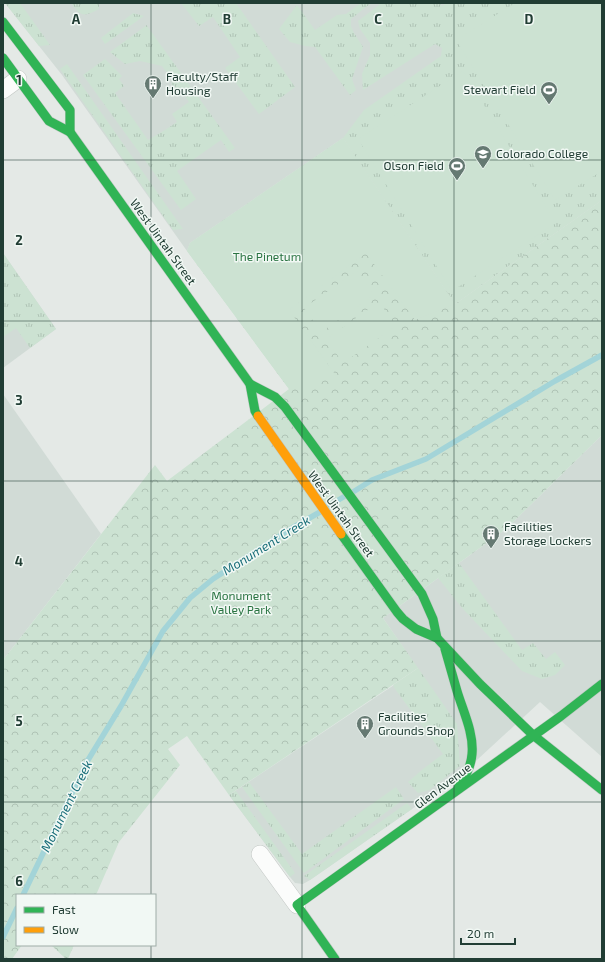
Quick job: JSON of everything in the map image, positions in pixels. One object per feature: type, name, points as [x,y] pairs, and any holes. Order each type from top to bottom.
[{"type":"main road","points":[[3,22],[70,110],[70,132]]},
{"type":"main road","name":"West Uintah Street","points":[[3,58],[49,121],[70,132],[250,384],[255,411],[259,419],[397,612],[403,619],[416,629],[437,638],[480,684],[533,735],[602,790]]},
{"type":"main road","name":"West Uintah Street","points":[[250,384],[275,397],[297,423],[422,594],[433,619],[437,638]]},
{"type":"main road","points":[[444,646],[470,731],[472,751],[468,771],[457,790]]},
{"type":"main road","name":"Glen Avenue","points":[[297,905],[561,716],[602,684]]},
{"type":"main road","points":[[297,905],[335,959]]},
{"type":"street","points":[[3,90],[18,79]]},
{"type":"street","points":[[260,854],[297,905]]},
{"type":"shaded area","name":"Colorado College","points":[[5,3],[602,3],[602,200],[455,304],[343,138],[190,243],[187,251],[62,75]]},
{"type":"shaded area","points":[[3,253],[56,329],[3,368]]},
{"type":"shaded area","points":[[3,394],[101,534],[3,660]]},
{"type":"shaded area","points":[[602,435],[602,757],[540,702],[465,771],[310,880],[303,884],[295,883],[229,795],[418,669],[383,618],[506,529]]},
{"type":"green space","points":[[5,3],[20,3],[50,45],[39,46]]},
{"type":"green space","points":[[71,3],[99,3],[99,9],[83,14],[77,11]]},
{"type":"green space","points":[[181,3],[236,3],[295,87],[259,114],[225,68],[240,57],[213,17],[199,26]]},
{"type":"green space","points":[[361,3],[371,3],[351,19],[351,26],[354,33],[363,47],[352,79],[356,90],[350,95],[315,47],[290,42],[279,29],[297,5],[315,30],[337,15],[346,14]]},
{"type":"green space","points":[[378,3],[440,3],[442,6],[446,3],[602,3],[602,200],[455,304],[343,138],[364,110],[441,56],[442,48],[435,44],[363,90],[362,74],[370,55],[370,43],[360,29],[358,21],[379,5]]},
{"type":"green space","name":"Stewart Field","points":[[515,3],[602,3],[602,171],[555,200],[456,40]]},
{"type":"green space","points":[[133,13],[144,16],[105,44],[101,38]]},
{"type":"green space","points":[[147,25],[235,148],[229,152],[221,140],[177,171],[196,199],[181,210],[83,75],[105,59],[122,76],[119,79],[124,86],[115,93],[148,140],[177,122],[172,114],[189,102],[181,90],[171,97],[172,79],[162,66],[140,61],[125,64],[110,52]]},
{"type":"green space","points":[[67,64],[183,229],[173,230],[60,69]]},
{"type":"green space","name":"Olson Field","points":[[463,71],[556,223],[452,291],[358,139]]},
{"type":"green space","name":"Monument Valley Park","points":[[343,138],[455,304],[602,200],[602,435],[506,529],[383,618],[418,668],[229,795],[187,736],[168,749],[180,765],[119,842],[96,894],[16,894],[16,946],[21,946],[12,959],[3,959],[3,660],[155,465],[167,481],[289,389],[187,251],[190,243]]},
{"type":"green space","name":"The Pinetum","points":[[343,138],[455,304],[415,320],[366,253],[289,310],[337,377],[289,389],[187,251],[190,243]]},
{"type":"green space","points":[[3,253],[56,329],[30,348],[16,328],[3,337]]},
{"type":"green space","points":[[357,271],[374,295],[321,332],[304,308]]},
{"type":"green space","points":[[379,302],[396,326],[343,363],[326,339]]},
{"type":"green space","points":[[459,563],[522,650],[533,643],[546,659],[555,652],[565,665],[555,675],[542,679],[522,671],[463,609],[438,578]]},
{"type":"green space","points":[[418,668],[457,724],[460,766],[429,790],[418,793],[408,782],[443,754],[393,685]]},
{"type":"green space","points":[[249,782],[302,854],[396,787],[404,799],[304,873],[242,787]]},
{"type":"green space","points":[[236,791],[295,873],[290,877],[229,795]]},
{"type":"green space","points":[[407,803],[412,809],[310,880],[304,876]]},
{"type":"green space","points":[[52,946],[74,946],[68,959],[66,959]]},
{"type":"waterway","name":"Monument Creek","points":[[353,492],[372,480],[426,459],[555,381],[602,355]]},
{"type":"waterway","name":"Monument Creek","points":[[327,507],[345,496]]},
{"type":"waterway","name":"Monument Creek","points":[[23,894],[88,760],[121,706],[163,631],[190,598],[213,579],[292,528],[320,512]]},
{"type":"waterway","name":"Monument Creek","points":[[3,937],[16,910]]},
{"type":"traffic: fast","points":[[3,22],[70,110],[70,132]]},
{"type":"traffic: fast","points":[[3,58],[49,121],[70,132],[250,384],[255,411],[258,416]]},
{"type":"traffic: fast","points":[[250,384],[275,397],[285,407],[422,594],[433,619],[437,638]]},
{"type":"traffic: fast","points":[[341,534],[403,619],[416,629],[437,638],[480,684],[533,735],[602,790]]},
{"type":"traffic: fast","points":[[445,649],[468,722],[472,746],[469,768],[458,788]]},
{"type":"traffic: fast","points":[[335,959],[297,905],[561,716],[602,684]]},
{"type":"traffic: slow","points":[[258,416],[341,534]]},
{"type":"place","name":"Faculty/Staff Housing","points":[[153,99]]},
{"type":"place","name":"Stewart Field","points":[[549,105]]},
{"type":"place","name":"Colorado College","points":[[483,169]]},
{"type":"place","name":"Olson Field","points":[[457,181]]},
{"type":"place","name":"Facilities Storage Lockers","points":[[491,549]]},
{"type":"place","name":"Facilities Grounds Shop","points":[[365,739]]}]
